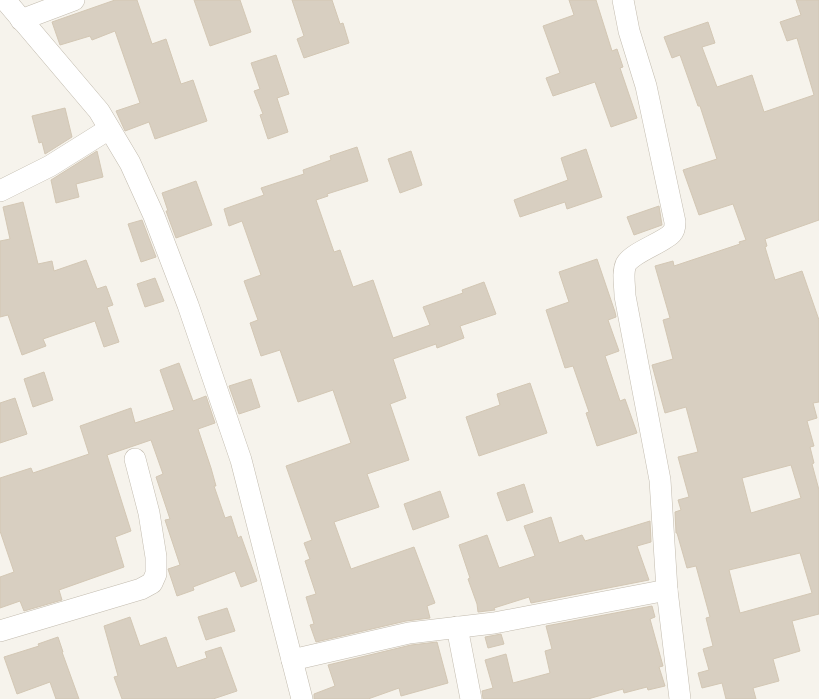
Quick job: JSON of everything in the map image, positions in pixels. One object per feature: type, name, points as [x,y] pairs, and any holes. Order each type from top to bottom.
[{"type":"street","points":[[5,0],[99,111],[130,163],[154,216],[188,305],[240,460],[302,699]]},
{"type":"street","points":[[21,20],[74,0]]},
{"type":"street","points":[[622,0],[646,86],[675,222],[674,232],[628,261],[624,273],[625,296],[660,480],[666,590],[680,699]]},
{"type":"street","points":[[0,191],[50,166],[109,129]]},
{"type":"street","points":[[0,631],[141,590],[152,583],[156,574],[156,557],[149,513],[135,459]]},
{"type":"street","points":[[292,660],[409,633],[494,623],[666,590]]},
{"type":"street","points":[[457,627],[471,699]]},
{"type":"building","points":[[115,0],[137,0],[152,44],[166,39],[181,84],[193,80],[207,121],[155,139],[149,122],[125,131],[116,111],[140,103],[115,31],[92,40],[90,36],[60,45],[52,22]]},
{"type":"building","points":[[194,0],[240,0],[251,32],[210,46]]},
{"type":"building","points":[[292,0],[332,0],[340,24],[343,23],[349,43],[304,58],[297,39],[304,36]]},
{"type":"building","points":[[569,0],[596,0],[612,51],[617,49],[623,67],[620,68],[637,118],[611,127],[595,82],[553,96],[546,78],[560,73],[543,26],[574,15]]},
{"type":"building","points":[[796,0],[819,0],[819,220],[765,239],[767,246],[765,247],[775,280],[802,271],[819,320],[819,402],[813,403],[817,418],[807,421],[814,446],[810,447],[814,463],[812,464],[819,490],[819,614],[792,621],[800,651],[773,659],[779,681],[753,688],[756,699],[726,699],[722,683],[702,688],[698,673],[709,670],[703,649],[713,646],[706,618],[710,617],[696,566],[687,568],[676,533],[675,512],[681,510],[678,500],[689,497],[678,457],[698,452],[686,407],[665,413],[652,365],[673,359],[663,320],[670,318],[655,266],[673,261],[674,266],[740,244],[739,242],[746,240],[733,204],[699,215],[683,170],[717,159],[700,106],[698,106],[680,55],[672,58],[664,37],[708,22],[715,43],[702,47],[717,87],[752,75],[764,112],[814,95],[797,38],[787,41],[780,22],[801,15]],"holes":[[[791,465],[801,498],[751,513],[742,478]],[[800,553],[812,593],[740,613],[729,570]]]},
{"type":"building","points":[[276,55],[289,94],[277,98],[288,132],[268,139],[260,115],[263,114],[254,91],[260,89],[251,63]]},
{"type":"building","points":[[65,108],[72,137],[45,154],[42,142],[39,143],[32,116]]},
{"type":"building","points":[[357,147],[368,181],[327,194],[328,196],[316,200],[334,252],[340,250],[353,287],[373,280],[393,338],[430,325],[423,307],[463,293],[462,290],[484,282],[496,314],[460,326],[464,338],[437,348],[436,344],[393,359],[406,398],[390,404],[409,460],[367,474],[379,507],[334,522],[351,569],[414,547],[435,603],[427,606],[430,618],[406,621],[316,642],[310,625],[314,624],[306,597],[316,594],[305,561],[310,559],[304,543],[312,540],[286,466],[351,443],[333,390],[298,402],[280,350],[261,356],[250,323],[258,320],[244,281],[261,275],[242,221],[229,226],[224,209],[264,195],[261,188],[304,174],[303,170],[331,160],[330,156]]},
{"type":"building","points":[[586,149],[602,197],[567,209],[565,202],[520,217],[514,200],[568,180],[561,158]]},
{"type":"building","points":[[97,151],[103,177],[76,184],[79,197],[56,203],[51,180]]},
{"type":"building","points":[[411,151],[422,185],[400,193],[388,159]]},
{"type":"building","points":[[196,181],[212,225],[176,238],[166,211],[168,211],[162,193]]},
{"type":"building","points":[[23,202],[38,264],[52,261],[54,271],[86,260],[97,289],[106,286],[113,305],[107,307],[119,342],[104,347],[95,321],[43,339],[46,346],[22,355],[8,315],[0,317],[0,241],[10,239],[3,207]]},
{"type":"building","points":[[659,206],[662,225],[634,235],[627,217]]},
{"type":"building","points":[[142,220],[156,257],[141,262],[128,224]]},
{"type":"building","points":[[597,259],[615,312],[616,317],[608,320],[619,351],[605,356],[620,401],[625,399],[637,433],[597,446],[586,413],[589,412],[573,366],[565,368],[546,310],[569,302],[559,272]]},
{"type":"building","points":[[155,278],[164,301],[145,307],[137,284]]},
{"type":"building","points":[[179,363],[193,401],[206,396],[215,423],[198,429],[225,518],[231,516],[238,538],[241,536],[257,581],[241,587],[235,571],[193,587],[194,590],[177,596],[168,569],[180,565],[165,520],[170,519],[156,477],[163,474],[151,440],[107,455],[131,531],[115,537],[124,567],[59,590],[62,600],[24,611],[20,601],[0,608],[0,577],[14,572],[0,531],[0,478],[31,468],[33,473],[89,454],[80,426],[131,408],[135,423],[174,410],[160,370]]},
{"type":"building","points":[[44,372],[53,400],[33,407],[24,379]]},
{"type":"building","points":[[251,379],[260,407],[239,414],[229,386]]},
{"type":"building","points":[[530,383],[547,433],[479,456],[466,417],[500,405],[497,394]]},
{"type":"building","points":[[15,398],[27,434],[0,443],[0,403]]},
{"type":"building","points":[[524,484],[533,512],[507,521],[497,493]]},
{"type":"building","points":[[440,491],[449,517],[413,530],[404,504]]},
{"type":"building","points":[[551,517],[559,543],[582,535],[585,541],[650,521],[651,542],[637,546],[649,580],[531,603],[529,597],[494,608],[495,610],[478,612],[468,579],[470,578],[459,545],[487,535],[499,568],[535,556],[524,526]]},
{"type":"building","points":[[652,606],[655,617],[650,619],[663,666],[659,667],[665,686],[648,690],[647,687],[624,693],[623,689],[588,699],[483,699],[482,691],[493,688],[485,660],[506,654],[513,683],[550,673],[545,651],[552,649],[546,626]]},
{"type":"building","points":[[227,608],[235,631],[206,640],[198,617]]},
{"type":"building","points":[[130,617],[140,646],[166,637],[177,668],[207,658],[205,652],[221,647],[237,691],[213,699],[122,699],[114,677],[118,676],[104,626]]},
{"type":"building","points":[[501,634],[504,644],[488,648],[485,637]]},
{"type":"building","points":[[58,637],[79,699],[56,699],[50,682],[17,694],[4,657],[39,646],[38,644]]},
{"type":"building","points":[[437,642],[448,683],[401,696],[399,688],[368,699],[314,699],[314,694],[335,686],[328,665],[411,645]]}]
